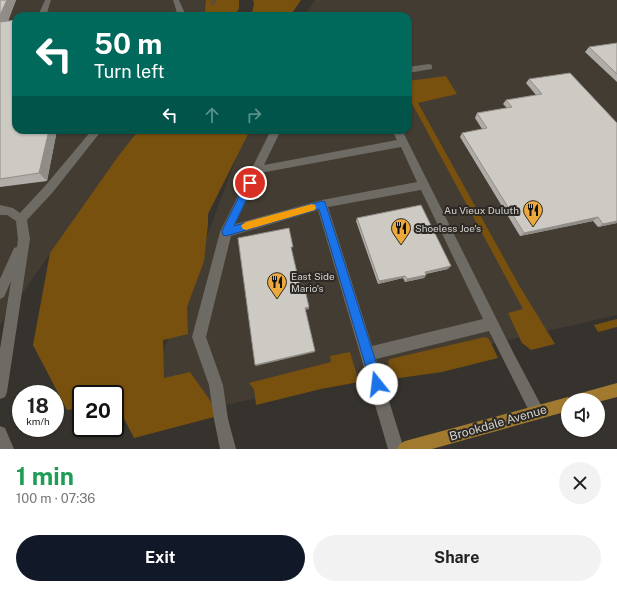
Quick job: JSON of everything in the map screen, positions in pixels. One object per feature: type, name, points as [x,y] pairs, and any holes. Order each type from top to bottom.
[{"type":"main road","points":[[605,393],[617,390]]},
{"type":"main road","name":"Brookdale Avenue","points":[[405,449],[561,406]]},
{"type":"lane","points":[[44,12],[48,0]]},
{"type":"lane","points":[[176,0],[180,12]]},
{"type":"lane","points":[[412,69],[429,67]]},
{"type":"lane","points":[[21,219],[49,189],[94,134]]},
{"type":"lane","points":[[228,449],[221,419],[216,385],[199,337],[226,232],[274,134]]},
{"type":"lane","points":[[399,134],[491,324],[536,412]]},
{"type":"lane","points":[[256,170],[403,143]]},
{"type":"lane","points":[[226,232],[322,204],[424,186]]},
{"type":"lane","points":[[322,204],[396,449]]},
{"type":"lane","points":[[0,210],[9,211],[21,219],[24,239],[2,368],[0,392]]},
{"type":"lane","points":[[0,293],[24,239]]},
{"type":"lane","points":[[368,354],[491,324]]},
{"type":"lane","points":[[0,432],[6,449]]},
{"type":"shaded area","points":[[0,0],[224,0],[227,12],[12,12],[12,134],[136,134],[119,155],[0,325]]},
{"type":"shaded area","points":[[206,0],[239,0],[239,8],[237,12],[205,12]]},
{"type":"shaded area","points":[[253,0],[301,0],[293,12],[252,12],[254,4]]},
{"type":"shaded area","points":[[315,0],[617,0],[617,315],[135,426],[245,134],[412,134],[412,12],[307,12]]},
{"type":"shaded area","points":[[446,76],[457,94],[418,103],[520,287],[555,344],[531,350],[522,343],[508,313],[523,309],[412,103],[412,80]]},
{"type":"shaded area","points":[[136,134],[248,134],[208,214],[204,261],[187,307],[188,334],[163,340],[164,378],[190,372],[214,406],[214,417],[134,438],[124,419],[124,385],[72,385],[72,409],[67,410],[64,404],[64,385],[54,385],[33,345],[50,253],[119,155]]},
{"type":"shaded area","points":[[617,319],[617,327],[598,332],[594,325]]},
{"type":"shaded area","points":[[485,337],[489,339],[498,358],[442,372],[392,379],[388,362],[390,359]]},
{"type":"shaded area","points":[[350,352],[359,382],[321,389],[256,405],[254,389],[249,383],[331,362],[330,356]]},
{"type":"building","points":[[0,0],[7,0],[0,15]]},
{"type":"building","points":[[12,20],[12,134],[48,134],[39,173],[0,179],[0,22]]},
{"type":"building","points":[[617,43],[617,74],[589,47]]},
{"type":"building","points":[[570,73],[617,123],[617,221],[603,224],[598,217],[524,233],[462,133],[487,128],[477,113],[512,107],[506,100],[542,94],[529,79]]},
{"type":"building","name":"Shoeless Joe's","points":[[421,205],[451,266],[425,272],[426,275],[407,279],[405,276],[379,281],[357,218]]},
{"type":"building","name":"East Side Mario's","points":[[289,228],[293,247],[291,247],[300,286],[304,285],[309,307],[305,308],[315,351],[255,365],[238,238]]},
{"type":"waterway","points":[[212,4],[214,0]]},
{"type":"slow traffic","points":[[246,226],[312,207]]},
{"type":"place","name":"Au Vieux Duluth","points":[[533,227]]},
{"type":"place","name":"Shoeless Joe's","points":[[401,245]]},
{"type":"place","name":"East Side Mario's","points":[[277,299]]},
{"type":"route","points":[[250,183],[226,232],[322,204],[377,384]]}]
